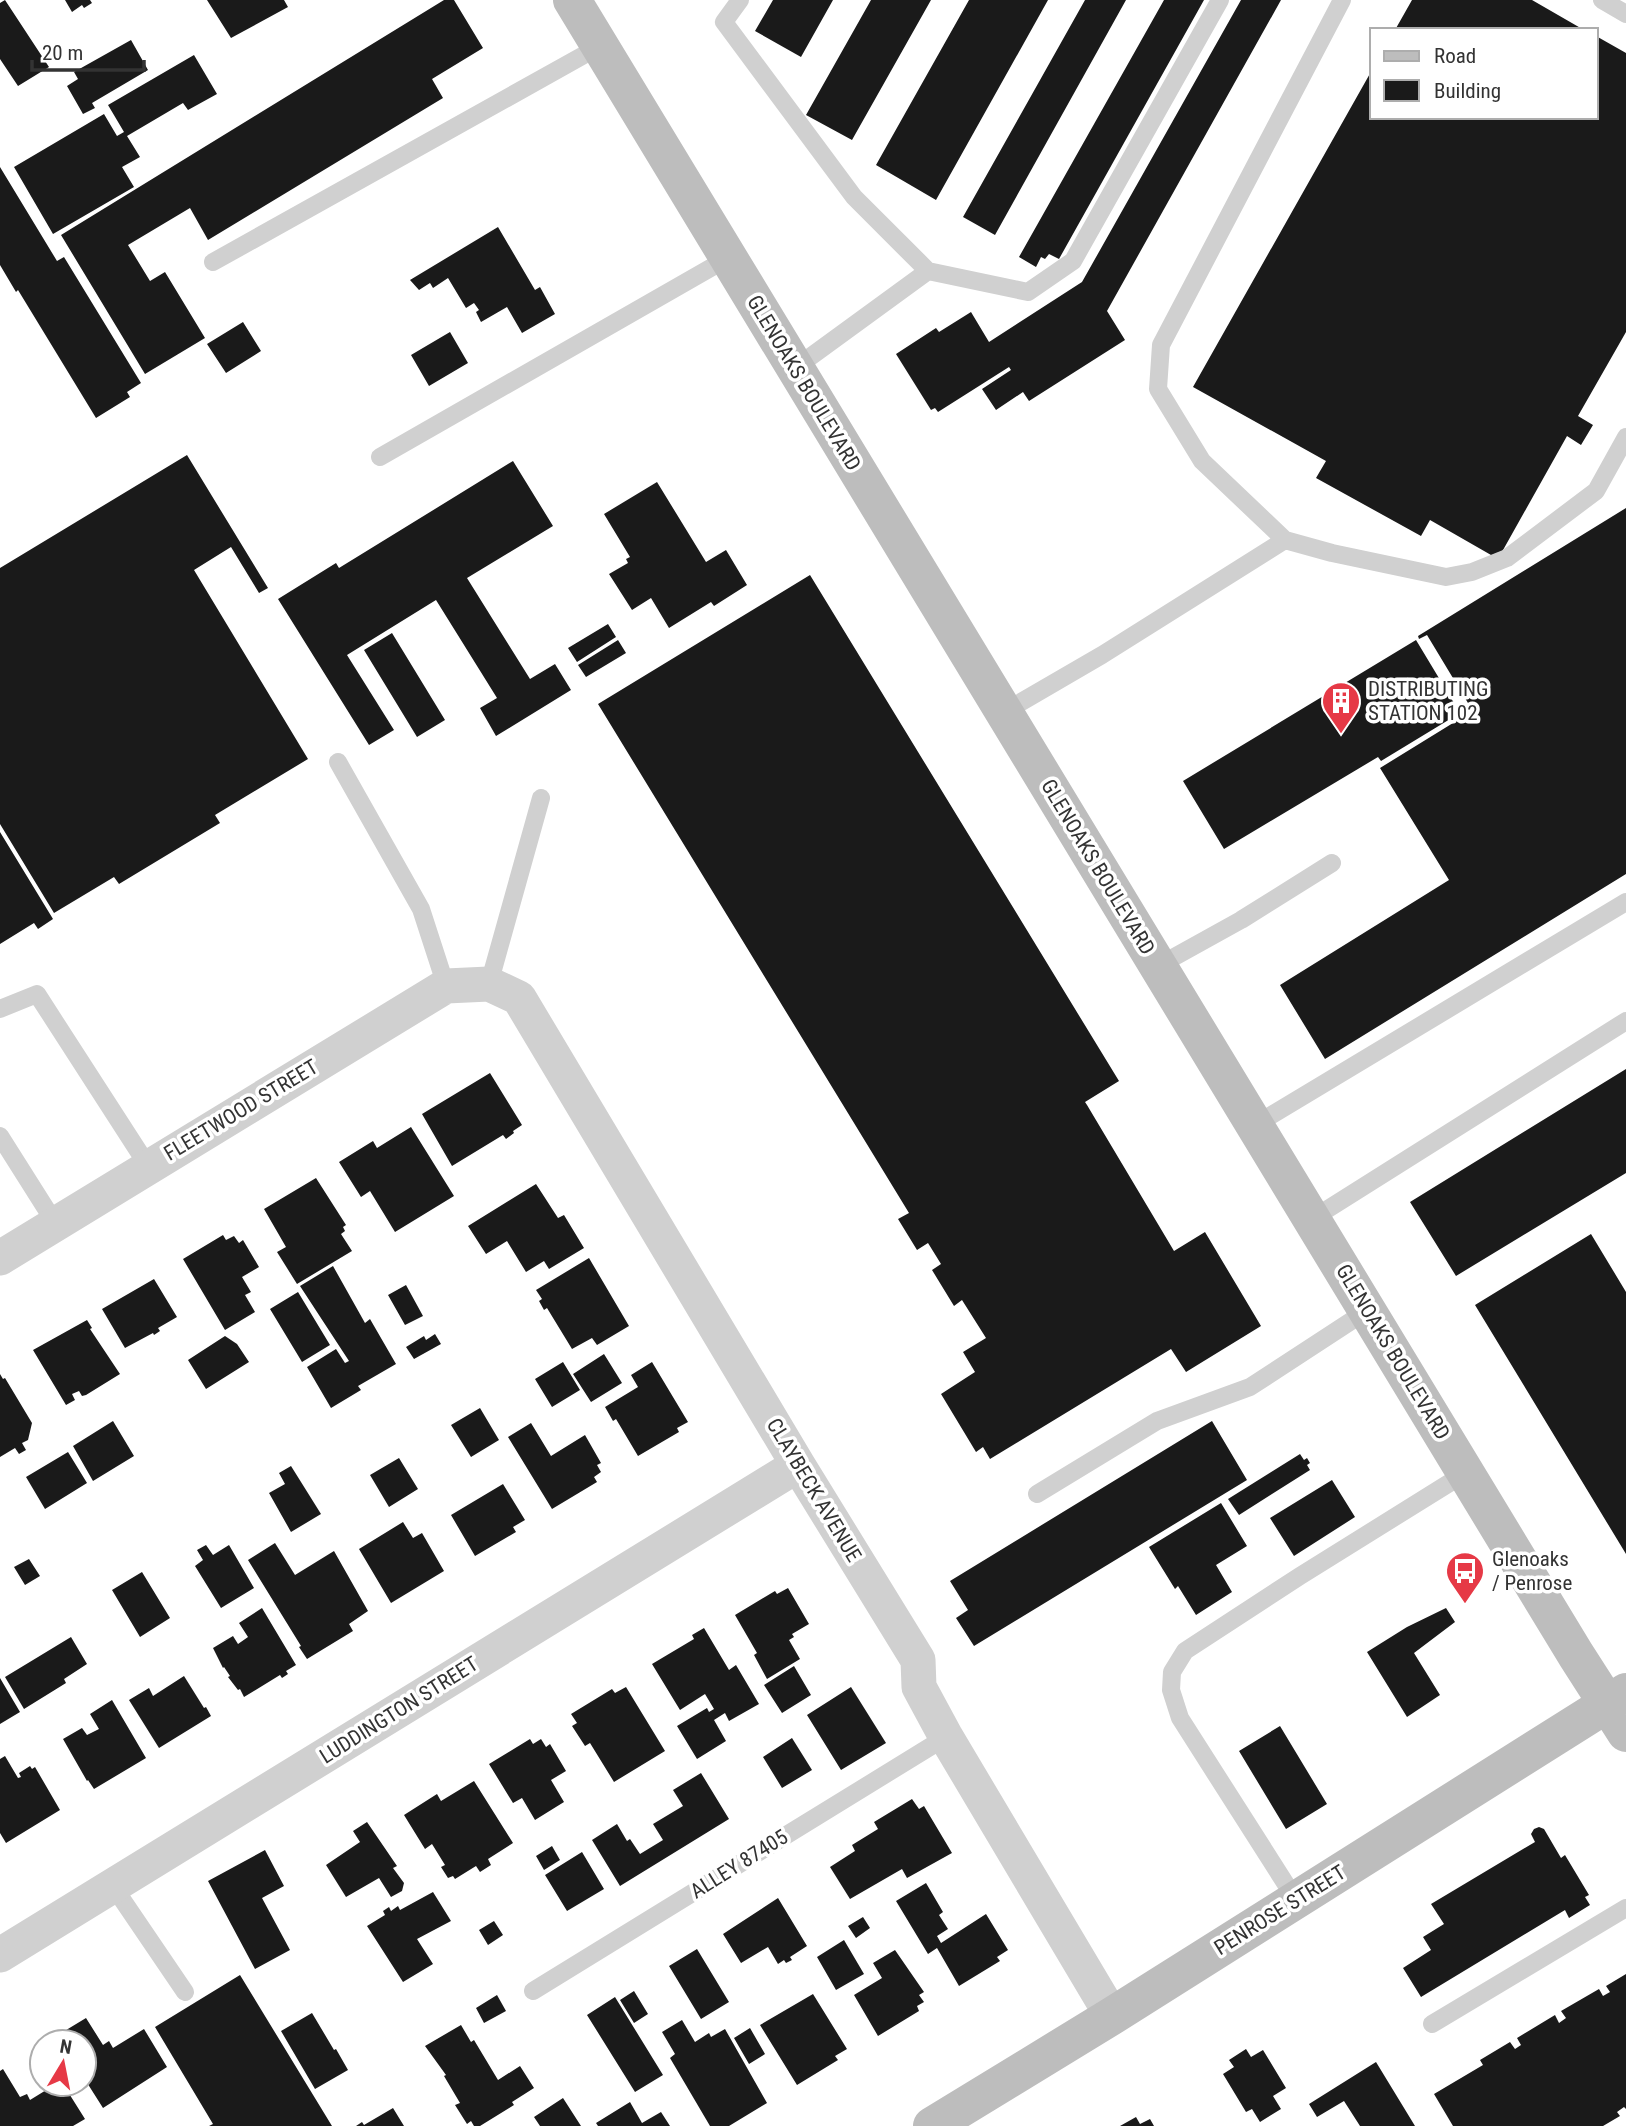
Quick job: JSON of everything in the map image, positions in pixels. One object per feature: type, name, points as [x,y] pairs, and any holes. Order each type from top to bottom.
[{"type":"main road","name":"GLENOAKS BOULEVARD","points":[[572,0],[1467,1472],[1620,1709]]},
{"type":"main road","name":"PENROSE STREET","points":[[932,2126],[1296,1900],[1620,1709]]},
{"type":"street","name":"FLEETWOOD STREET","points":[[0,1258],[446,986],[489,984]]},
{"type":"street","name":"CLAYBECK AVENUE","points":[[489,984],[519,998],[798,1465],[918,1660],[919,1686],[946,1737],[1112,2016]]},
{"type":"street","name":"LUDDINGTON STREET","points":[[0,1955],[798,1465]]},
{"type":"lane","points":[[740,0],[724,22],[855,197],[928,271],[1028,292],[1073,261],[1220,0]]},
{"type":"lane","points":[[1342,0],[1161,345],[1158,389],[1202,461],[1285,540],[1332,553],[1446,577],[1472,572],[1507,558],[1596,491],[1626,437]]},
{"type":"lane","points":[[1602,0],[1626,13]]},
{"type":"lane","points":[[213,262],[600,46]]},
{"type":"lane","points":[[380,457],[728,258]]},
{"type":"lane","points":[[794,368],[928,271]]},
{"type":"lane","points":[[1004,712],[1102,655],[1285,540]]},
{"type":"lane","points":[[338,762],[421,909],[446,986]]},
{"type":"lane","points":[[489,984],[541,798]]},
{"type":"lane","points":[[1158,966],[1241,920],[1332,863]]},
{"type":"lane","points":[[1255,1125],[1626,902]]},
{"type":"lane","points":[[0,1009],[37,994],[148,1166]]},
{"type":"lane","points":[[1312,1219],[1626,1021]]},
{"type":"lane","points":[[0,1136],[55,1223]]},
{"type":"lane","points":[[1037,1494],[1157,1422],[1250,1387],[1368,1310]]},
{"type":"lane","points":[[1296,1900],[1180,1718],[1171,1690],[1172,1672],[1185,1651],[1467,1472]]},
{"type":"lane","name":"ALLEY 87405","points":[[533,1992],[946,1737]]},
{"type":"lane","points":[[113,1886],[185,1992]]},
{"type":"lane","points":[[1432,2024],[1626,1908]]},
{"type":"building","points":[[5,0],[49,67],[18,86],[0,59],[0,3]]},
{"type":"building","points":[[65,0],[90,0],[92,3],[84,8],[82,5],[72,12]]},
{"type":"building","points":[[207,0],[284,0],[288,7],[231,38]]},
{"type":"building","points":[[444,0],[454,0],[483,48],[432,79],[443,98],[208,240],[190,208],[128,245],[150,281],[165,272],[205,338],[145,374],[61,235]]},
{"type":"building","points":[[773,0],[833,0],[801,57],[755,31]]},
{"type":"building","points":[[871,0],[931,0],[852,140],[806,115]]},
{"type":"building","points":[[969,0],[1048,0],[936,200],[876,165]]},
{"type":"building","points":[[1085,0],[1126,0],[995,235],[963,217]]},
{"type":"building","points":[[1164,0],[1204,0],[1059,259],[1049,254],[1045,259],[1041,257],[1036,267],[1019,257]]},
{"type":"building","points":[[1241,0],[1281,0],[1107,311],[1125,340],[1029,401],[1023,392],[996,410],[982,389],[1011,370],[1009,367],[938,412],[935,408],[931,410],[896,354],[936,328],[939,332],[971,312],[989,342],[1082,282]]},
{"type":"building","points":[[1412,0],[1532,0],[1581,28],[1396,28]]},
{"type":"building","points":[[1598,37],[1626,53],[1626,332],[1578,416],[1593,425],[1581,445],[1567,436],[1498,559],[1430,520],[1421,536],[1316,478],[1326,461],[1193,387],[1370,74],[1370,119],[1598,119]]},
{"type":"building","points":[[131,40],[148,70],[92,103],[95,108],[83,114],[67,86],[78,79],[74,72]]},
{"type":"building","points":[[194,55],[217,94],[188,110],[183,103],[127,136],[140,157],[122,167],[134,187],[53,234],[14,167],[104,114],[117,136],[124,132],[108,105]]},
{"type":"building","points":[[0,167],[57,261],[64,257],[141,383],[127,392],[130,397],[96,418],[0,265]]},
{"type":"building","points":[[498,227],[535,290],[540,287],[555,314],[522,333],[507,307],[481,322],[476,312],[479,310],[474,303],[466,308],[448,278],[433,288],[430,283],[419,290],[410,280]]},
{"type":"building","points":[[243,322],[261,351],[226,373],[207,344]]},
{"type":"building","points":[[450,332],[468,363],[429,386],[411,355]]},
{"type":"building","points":[[187,455],[268,588],[259,593],[231,547],[194,570],[308,759],[215,815],[220,823],[119,884],[114,877],[54,913],[0,824],[0,568]]},
{"type":"building","points":[[513,461],[553,526],[467,578],[530,679],[555,664],[571,690],[496,736],[480,708],[497,698],[436,600],[347,655],[394,730],[369,745],[278,599],[336,563],[339,568]]},
{"type":"building","points":[[657,482],[706,562],[726,550],[747,585],[714,606],[711,602],[669,628],[651,598],[632,610],[609,574],[628,563],[626,559],[630,557],[604,514]]},
{"type":"building","points":[[1626,508],[1626,874],[1325,1059],[1280,985],[1449,880],[1380,768],[1466,715],[1464,712],[1471,708],[1427,635],[1419,639],[1418,636]]},
{"type":"building","points":[[810,575],[1119,1081],[1085,1102],[1174,1251],[1205,1232],[1261,1326],[1186,1372],[1171,1349],[990,1459],[983,1447],[976,1452],[941,1394],[975,1372],[963,1352],[986,1338],[962,1300],[954,1306],[932,1270],[941,1264],[928,1243],[917,1250],[898,1219],[909,1213],[598,704]]},
{"type":"building","points":[[608,624],[616,637],[577,662],[568,648]]},
{"type":"building","points":[[392,633],[445,720],[417,737],[364,650]]},
{"type":"building","points":[[618,640],[626,653],[586,677],[578,665]]},
{"type":"building","name":"DISTRIBUTING STATION 102","points":[[1416,640],[1460,713],[1381,761],[1378,757],[1224,849],[1183,781]]},
{"type":"building","points":[[0,832],[53,919],[38,929],[34,923],[0,944]]},
{"type":"building","points":[[1626,1069],[1626,1173],[1456,1276],[1410,1202]]},
{"type":"building","points":[[490,1073],[522,1125],[506,1139],[503,1135],[452,1166],[422,1114]]},
{"type":"building","points":[[411,1127],[454,1196],[395,1232],[370,1191],[361,1197],[339,1162],[373,1141],[377,1148]]},
{"type":"building","points":[[316,1178],[346,1225],[341,1234],[352,1251],[297,1284],[277,1252],[286,1247],[264,1209]]},
{"type":"building","points":[[536,1184],[558,1218],[564,1215],[584,1248],[549,1269],[544,1261],[526,1272],[507,1241],[486,1254],[468,1226]]},
{"type":"building","points":[[1591,1234],[1626,1292],[1626,1554],[1475,1305]]},
{"type":"building","points":[[223,1235],[226,1240],[234,1236],[239,1243],[243,1240],[259,1267],[242,1277],[251,1292],[245,1295],[255,1312],[225,1330],[183,1259]]},
{"type":"building","points":[[589,1258],[629,1326],[597,1345],[592,1338],[572,1349],[547,1308],[544,1310],[539,1301],[542,1299],[536,1290]]},
{"type":"building","points":[[333,1266],[365,1323],[370,1319],[396,1364],[358,1386],[361,1390],[331,1408],[307,1367],[336,1349],[345,1363],[349,1361],[300,1286]]},
{"type":"building","points":[[154,1279],[177,1317],[158,1328],[160,1331],[154,1335],[153,1333],[125,1348],[102,1309]]},
{"type":"building","points":[[406,1285],[423,1316],[405,1325],[388,1295]]},
{"type":"building","points":[[298,1292],[330,1345],[302,1362],[270,1309]]},
{"type":"building","points":[[87,1320],[92,1328],[90,1329],[120,1374],[86,1395],[82,1396],[79,1391],[72,1394],[75,1400],[66,1405],[33,1350]]},
{"type":"building","points":[[435,1334],[441,1344],[414,1359],[406,1347],[424,1336],[426,1340]]},
{"type":"building","points":[[225,1336],[237,1344],[249,1362],[206,1389],[188,1360]]},
{"type":"building","points":[[604,1354],[622,1383],[591,1402],[573,1374]]},
{"type":"building","points":[[563,1362],[580,1390],[552,1407],[535,1379]]},
{"type":"building","points":[[652,1362],[688,1422],[677,1428],[679,1432],[638,1456],[616,1419],[613,1421],[605,1407],[638,1387],[631,1375]]},
{"type":"building","points":[[0,1374],[32,1423],[28,1440],[22,1443],[26,1450],[19,1454],[15,1448],[0,1457]]},
{"type":"building","points":[[480,1408],[499,1440],[471,1457],[451,1425]]},
{"type":"building","points":[[113,1421],[134,1456],[93,1481],[73,1446]]},
{"type":"building","points":[[1212,1421],[1247,1480],[974,1646],[956,1618],[968,1610],[950,1581]]},
{"type":"building","points":[[531,1423],[551,1456],[585,1435],[601,1463],[597,1465],[601,1472],[594,1477],[597,1482],[552,1509],[508,1437]]},
{"type":"building","points":[[68,1452],[87,1483],[45,1509],[26,1477]]},
{"type":"building","points":[[1300,1454],[1304,1460],[1307,1458],[1310,1470],[1239,1515],[1228,1499]]},
{"type":"building","points":[[399,1458],[418,1489],[389,1507],[370,1475]]},
{"type":"building","points":[[291,1466],[321,1514],[291,1532],[269,1493],[285,1484],[279,1473]]},
{"type":"building","points":[[1332,1480],[1355,1517],[1294,1556],[1270,1518]]},
{"type":"building","points":[[503,1484],[525,1520],[513,1527],[516,1532],[475,1556],[451,1515]]},
{"type":"building","points":[[1221,1503],[1247,1546],[1216,1565],[1232,1592],[1196,1615],[1178,1586],[1175,1589],[1149,1547]]},
{"type":"building","points":[[403,1522],[413,1538],[422,1533],[444,1571],[391,1603],[359,1549]]},
{"type":"building","points":[[275,1543],[295,1575],[334,1551],[368,1611],[349,1624],[353,1631],[307,1659],[248,1560]]},
{"type":"building","points":[[206,1545],[213,1555],[229,1545],[254,1588],[221,1608],[195,1566],[203,1560],[197,1550]]},
{"type":"building","points":[[29,1559],[40,1576],[25,1585],[14,1567]]},
{"type":"building","points":[[142,1572],[170,1618],[140,1637],[112,1590]]},
{"type":"building","points":[[788,1588],[809,1624],[792,1634],[794,1637],[789,1640],[800,1659],[767,1679],[754,1655],[757,1653],[735,1615],[775,1591],[777,1594]]},
{"type":"building","points":[[262,1608],[296,1665],[286,1671],[288,1674],[282,1678],[280,1675],[244,1697],[228,1677],[230,1676],[213,1648],[233,1636],[238,1644],[248,1637],[239,1623]]},
{"type":"building","points":[[1446,1608],[1455,1622],[1414,1653],[1440,1695],[1407,1717],[1367,1652],[1407,1627]]},
{"type":"building","points":[[704,1628],[729,1670],[736,1665],[759,1704],[729,1721],[725,1713],[714,1720],[726,1741],[697,1759],[677,1726],[707,1708],[709,1712],[714,1709],[705,1694],[680,1710],[652,1664],[694,1639],[692,1635]]},
{"type":"building","points":[[71,1637],[87,1664],[64,1679],[66,1683],[24,1709],[5,1677]]},
{"type":"building","points":[[794,1666],[811,1695],[782,1713],[764,1685]]},
{"type":"building","points":[[184,1676],[211,1716],[159,1748],[129,1700],[149,1688],[153,1696]]},
{"type":"building","points":[[0,1678],[20,1712],[0,1724]]},
{"type":"building","points":[[626,1687],[665,1751],[614,1782],[590,1743],[585,1746],[572,1726],[577,1723],[571,1714],[612,1689],[615,1693]]},
{"type":"building","points":[[851,1687],[886,1743],[841,1770],[807,1715]]},
{"type":"building","points":[[112,1700],[146,1758],[94,1789],[63,1739],[82,1728],[87,1735],[99,1729],[90,1714]]},
{"type":"building","points":[[1280,1726],[1327,1804],[1286,1829],[1239,1751]]},
{"type":"building","points":[[792,1738],[812,1770],[782,1788],[763,1757]]},
{"type":"building","points":[[530,1739],[533,1744],[541,1739],[546,1747],[550,1744],[566,1771],[551,1780],[564,1802],[535,1820],[522,1798],[513,1803],[489,1764]]},
{"type":"building","points":[[5,1756],[18,1778],[21,1777],[19,1773],[30,1766],[32,1769],[35,1767],[60,1810],[6,1843],[0,1833],[0,1759]]},
{"type":"building","points":[[701,1773],[729,1819],[620,1886],[592,1840],[617,1824],[627,1841],[630,1839],[640,1854],[663,1840],[653,1824],[683,1806],[673,1790]]},
{"type":"building","points":[[474,1781],[513,1843],[488,1859],[491,1865],[480,1872],[476,1866],[455,1879],[453,1876],[448,1878],[441,1867],[445,1865],[432,1844],[425,1849],[404,1815],[437,1794],[441,1801]]},
{"type":"building","points":[[912,1799],[919,1809],[924,1806],[952,1853],[907,1878],[902,1869],[850,1899],[830,1867],[855,1851],[852,1845],[878,1829],[874,1822]]},
{"type":"building","points":[[367,1822],[397,1866],[393,1868],[404,1883],[402,1891],[391,1897],[379,1878],[346,1897],[326,1865],[360,1842],[353,1831]]},
{"type":"building","points":[[1539,1827],[1544,1829],[1561,1858],[1565,1855],[1589,1895],[1585,1897],[1590,1905],[1569,1918],[1565,1910],[1421,1997],[1403,1968],[1431,1950],[1423,1937],[1444,1924],[1431,1904],[1535,1842],[1531,1834]]},
{"type":"building","points":[[552,1846],[560,1860],[544,1870],[536,1856]]},
{"type":"building","points":[[265,1850],[284,1886],[262,1898],[290,1950],[255,1969],[208,1881]]},
{"type":"building","points":[[582,1852],[604,1889],[567,1911],[545,1875]]},
{"type":"building","points":[[926,1883],[943,1912],[939,1915],[948,1929],[937,1936],[941,1943],[986,1914],[1008,1950],[997,1957],[1000,1961],[959,1986],[937,1948],[928,1954],[896,1901]]},
{"type":"building","points":[[433,1892],[451,1921],[417,1939],[433,1964],[403,1982],[367,1926],[385,1915],[383,1911],[389,1907],[391,1911],[398,1906],[400,1910]]},
{"type":"building","points":[[778,1898],[807,1946],[790,1957],[792,1960],[786,1963],[784,1960],[778,1964],[768,1947],[741,1963],[723,1934]]},
{"type":"building","points":[[863,1917],[870,1928],[856,1938],[848,1926]]},
{"type":"building","points":[[494,1921],[503,1935],[488,1945],[479,1930]]},
{"type":"building","points":[[844,1940],[864,1974],[836,1990],[817,1957]]},
{"type":"building","points":[[697,1949],[729,2002],[701,2019],[669,1966]]},
{"type":"building","points":[[895,1950],[924,1992],[919,1995],[924,2002],[917,2006],[919,2011],[878,2036],[854,1995],[882,1978],[873,1963]]},
{"type":"building","points":[[1626,1974],[1626,2109],[1624,2107],[1617,2112],[1620,2116],[1603,2126],[1453,2126],[1434,2094],[1483,2065],[1480,2060],[1510,2042],[1515,2049],[1521,2045],[1517,2038],[1555,2015],[1559,2023],[1566,2018],[1561,2011],[1599,1989],[1603,1996],[1610,1992],[1606,1986]]},
{"type":"building","points":[[240,1975],[332,2126],[209,2126],[213,2124],[155,2027]]},
{"type":"building","points":[[634,1991],[648,2014],[634,2023],[620,2000]]},
{"type":"building","points":[[813,1994],[847,2049],[835,2056],[838,2060],[797,2085],[760,2025]]},
{"type":"building","points":[[497,1995],[506,2011],[484,2023],[476,2008]]},
{"type":"building","points":[[615,1997],[663,2075],[635,2092],[587,2015]]},
{"type":"building","points":[[312,2013],[348,2070],[315,2089],[281,2031]]},
{"type":"building","points":[[86,2018],[92,2028],[70,2028]]},
{"type":"building","points":[[682,2020],[695,2042],[709,2033],[711,2037],[725,2029],[767,2103],[729,2126],[710,2126],[670,2058],[675,2054],[662,2032]]},
{"type":"building","points":[[461,2025],[471,2042],[474,2040],[498,2080],[520,2066],[534,2088],[512,2102],[514,2105],[480,2126],[474,2126],[471,2121],[467,2124],[455,2105],[460,2103],[444,2076],[446,2075],[425,2046]]},
{"type":"building","points":[[750,2028],[765,2054],[749,2064],[734,2038]]},
{"type":"building","points":[[144,2029],[167,2067],[103,2108],[97,2098],[98,2037],[103,2045],[109,2041],[113,2048]]},
{"type":"building","points":[[1246,2049],[1251,2057],[1263,2050],[1286,2088],[1273,2096],[1281,2109],[1260,2122],[1252,2109],[1246,2112],[1223,2074],[1234,2067],[1229,2060]]},
{"type":"building","points":[[1376,2062],[1415,2126],[1360,2126],[1344,2101],[1317,2117],[1309,2104]]},
{"type":"building","points":[[3,2069],[20,2097],[27,2094],[30,2100],[72,2098],[85,2119],[73,2126],[0,2126],[0,2071]]},
{"type":"building","points":[[563,2098],[581,2126],[540,2126],[534,2117]]},
{"type":"building","points":[[630,2102],[642,2123],[661,2112],[670,2126],[598,2126],[596,2123]]},
{"type":"building","points":[[393,2108],[404,2126],[356,2126],[362,2122],[364,2125]]},
{"type":"building","points":[[1136,2117],[1140,2124],[1150,2119],[1154,2126],[1120,2126]]},
{"type":"place","name":"DISTRIBUTING STATION 102","points":[[1341,735]]},
{"type":"place","name":"Glenoaks / Penrose","points":[[1465,1605]]}]
